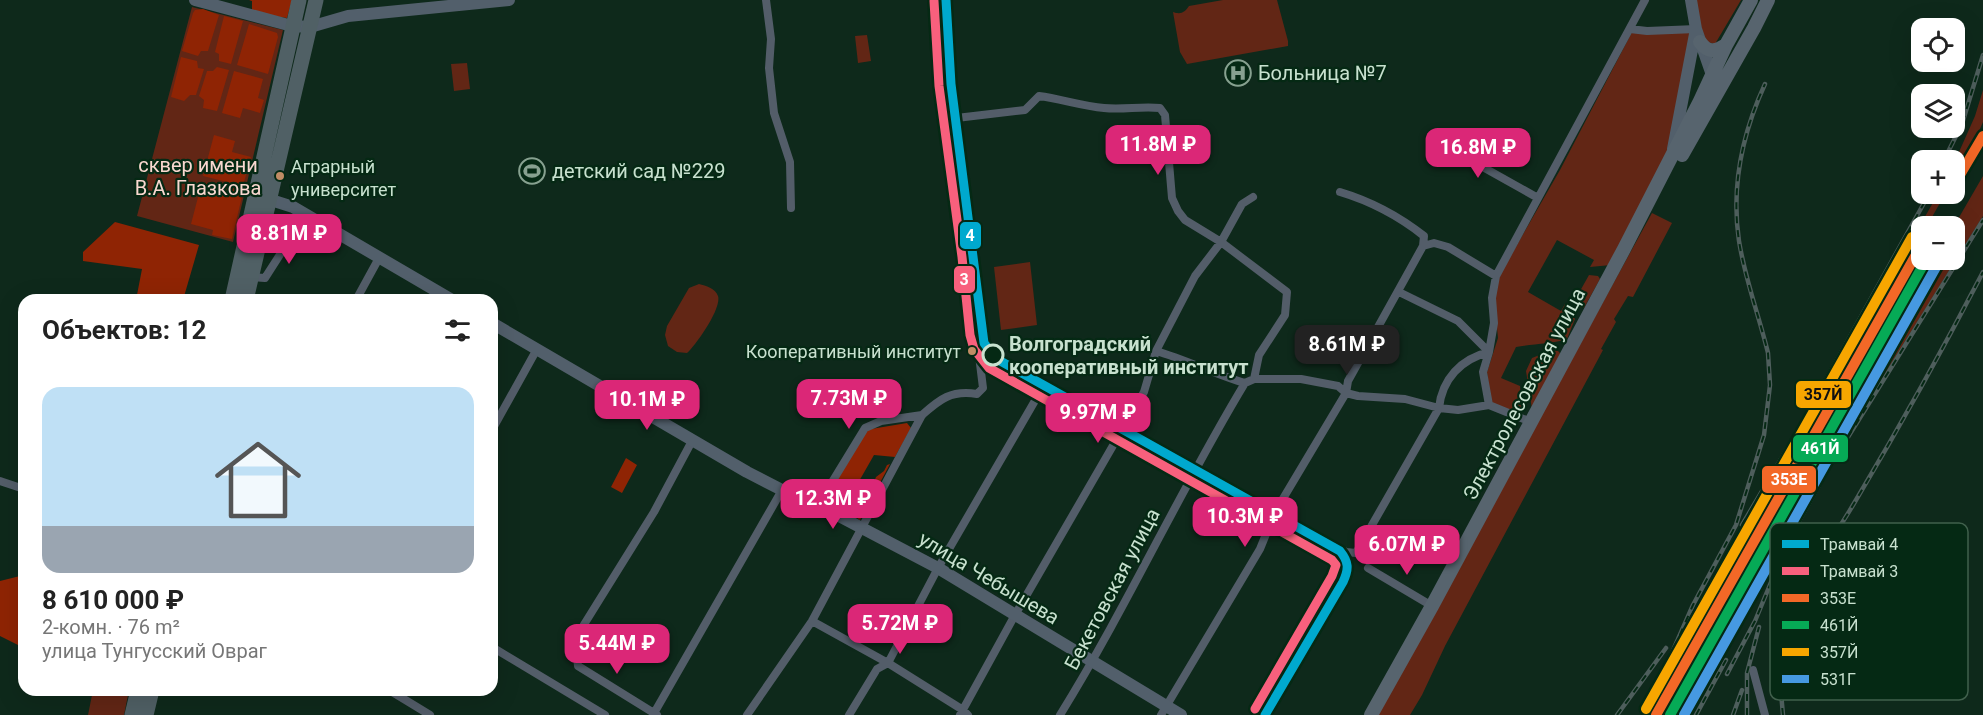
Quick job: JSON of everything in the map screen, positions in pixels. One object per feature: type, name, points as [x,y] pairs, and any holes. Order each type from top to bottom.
[{"type":"highway","points":[[232,294],[299,0]]},
{"type":"highway","points":[[248,294],[316,0]]},
{"type":"highway","points":[[132,715],[137,696]]},
{"type":"main road","name":"Электролесовская улица","points":[[1624,249],[1673,170],[1717,78],[1726,45],[1751,0]]},
{"type":"main road","name":"Электролесовская улица","points":[[1371,715],[1432,606],[1671,158],[1717,78],[1754,28],[1768,0]]},
{"type":"main road","points":[[1754,28],[1780,0]]},
{"type":"main road","points":[[1698,36],[1706,50],[1718,51],[1726,45]]},
{"type":"street","points":[[195,0],[292,26],[310,27],[348,16],[509,0]]},
{"type":"street","points":[[766,0],[771,39],[769,68],[774,113],[790,162],[791,208]]},
{"type":"street","points":[[747,715],[812,621],[922,415],[942,397],[967,392],[977,394],[982,388],[948,119],[937,0]]},
{"type":"street","points":[[1489,405],[1483,372],[1494,323],[1492,298],[1496,276],[1645,0]]},
{"type":"street","points":[[1691,0],[1698,36],[1717,78]]},
{"type":"street","points":[[1630,29],[1698,36]]},
{"type":"street","points":[[1671,158],[1698,36]]},
{"type":"street","points":[[948,119],[1025,110],[1039,96],[1060,99],[1081,106],[1108,109],[1143,106],[1160,108],[1165,115],[1172,198],[1178,211],[1185,220],[1221,242],[1287,292],[1285,315],[1259,355],[1254,379]]},
{"type":"street","points":[[1431,138],[1538,198]]},
{"type":"street","points":[[1163,711],[1260,549],[1275,512],[1346,393],[1348,381],[1423,246],[1424,237],[1411,226],[1359,198],[1340,192]]},
{"type":"street","points":[[812,621],[888,663],[964,713],[1015,615],[1144,392],[1156,351],[1195,276],[1221,242],[1242,204],[1253,197]]},
{"type":"street","points":[[271,200],[306,214],[442,294]]},
{"type":"street","points":[[252,277],[265,278],[306,214]]},
{"type":"street","points":[[1423,246],[1434,243],[1448,248],[1496,276]]},
{"type":"street","points":[[359,294],[379,258]]},
{"type":"street","points":[[1399,292],[1458,321],[1489,352]]},
{"type":"street","name":"улица Чебышева","points":[[498,327],[692,441],[782,490],[818,505],[938,568],[1093,663],[1163,711],[1181,715]]},
{"type":"street","points":[[498,419],[537,350]]},
{"type":"street","points":[[1156,351],[1185,359],[1209,372],[1245,383],[1254,379],[1301,379],[1338,386],[1346,393],[1358,396],[1405,399],[1439,408],[1458,410],[1489,405],[1531,422]]},
{"type":"street","points":[[1123,427],[1352,554],[1358,550],[1439,408],[1449,377],[1460,364],[1489,352]]},
{"type":"street","name":"Бекетовская улица","points":[[1060,715],[1093,663],[1197,467],[1245,383]]},
{"type":"street","points":[[849,715],[877,669],[888,663],[938,568],[1040,392]]},
{"type":"street","points":[[818,505],[865,428],[881,421],[922,415]]},
{"type":"street","points":[[692,441],[654,513],[575,639],[578,666],[655,715],[782,490]]},
{"type":"street","points":[[0,481],[18,487]]},
{"type":"street","points":[[1368,568],[1432,606]]},
{"type":"street","points":[[1258,715],[1337,577]]},
{"type":"street","points":[[498,651],[605,715]]},
{"type":"street","points":[[1753,670],[1765,715]]},
{"type":"street","points":[[399,696],[430,715]]},
{"type":"green space","points":[[1223,0],[1277,0],[1288,46],[1187,64],[1180,52],[1173,12],[1181,13],[1189,6]]},
{"type":"green space","points":[[1695,0],[1741,0],[1715,44],[1704,41]]},
{"type":"green space","name":"сквер имени В.А. Глазкова","points":[[192,7],[283,30],[233,242],[137,216]]},
{"type":"green space","points":[[1632,32],[1692,33],[1669,151],[1611,265],[1590,267],[1594,260],[1557,240],[1528,292],[1561,311],[1565,304],[1575,319],[1567,339],[1516,347],[1501,378],[1520,386],[1522,414],[1491,403],[1487,372],[1498,338],[1494,298],[1499,276],[1560,170]]},
{"type":"green space","points":[[867,35],[871,61],[858,63],[855,36]]},
{"type":"green space","points":[[467,63],[470,89],[454,91],[451,64]]},
{"type":"green space","points":[[1983,90],[1983,122],[1965,158],[1965,150],[1960,150],[1975,116]]},
{"type":"green space","points":[[1983,176],[1983,216],[1965,245],[1965,216],[1960,216]]},
{"type":"green space","points":[[1932,204],[1939,204],[1933,216],[1925,216]]},
{"type":"green space","points":[[1652,213],[1672,223],[1633,297],[1628,296],[1614,319],[1616,322],[1601,349],[1603,350],[1445,646],[1422,695],[1410,715],[1376,715]]},
{"type":"green space","points":[[1911,241],[1911,254],[1876,319],[1869,314]]},
{"type":"green space","points":[[1030,262],[1037,325],[1001,330],[994,267]]},
{"type":"green space","points":[[1929,270],[1949,270],[1838,449],[1867,381]]},
{"type":"green space","points":[[1589,275],[1598,276],[1600,279],[1584,308],[1581,308],[1575,300]]},
{"type":"green space","points":[[699,284],[717,293],[716,309],[702,335],[691,349],[687,353],[677,352],[668,346],[665,335],[667,326],[689,288]]},
{"type":"green space","points":[[1552,350],[1561,354],[1532,409],[1526,371],[1532,358]]},
{"type":"green space","points":[[92,696],[128,696],[124,715],[88,715]]},
{"type":"shaded area","points":[[249,0],[292,0],[287,18],[252,13],[252,1]]},
{"type":"shaded area","points":[[203,9],[219,15],[208,51],[201,51],[198,56],[182,51],[193,13],[195,10]]},
{"type":"shaded area","points":[[224,16],[243,21],[231,64],[219,61],[219,54],[215,52]]},
{"type":"shaded area","points":[[249,24],[277,33],[278,37],[268,74],[237,65]]},
{"type":"shaded area","points":[[181,57],[197,61],[198,68],[204,69],[196,95],[190,95],[184,101],[171,97]]},
{"type":"shaded area","points":[[217,67],[229,70],[217,111],[203,108],[204,100],[199,96],[207,71],[213,71]]},
{"type":"shaded area","points":[[234,71],[263,79],[258,98],[264,100],[260,113],[243,108],[240,118],[222,113]]},
{"type":"shaded area","points":[[214,135],[235,141],[232,152],[251,157],[243,186],[203,176]]},
{"type":"shaded area","points":[[202,182],[243,192],[232,239],[212,235],[213,230],[191,224]]},
{"type":"shaded area","points":[[115,222],[199,245],[185,294],[137,294],[142,269],[83,261],[83,252]]},
{"type":"shaded area","points":[[907,423],[911,428],[895,457],[874,455],[842,511],[818,505],[865,430]]},
{"type":"shaded area","points":[[626,458],[637,465],[622,493],[611,487]]},
{"type":"shaded area","points":[[890,464],[860,520],[856,517],[858,506],[870,492],[876,477]]},
{"type":"shaded area","points":[[18,576],[18,645],[0,636],[0,581]]},
{"type":"railway","points":[[1949,150],[1962,124],[1983,55]]},
{"type":"railway","points":[[1646,712],[1693,605],[1736,525],[1764,435],[1770,385],[1768,353],[1748,283],[1739,241],[1736,201],[1740,161],[1750,122],[1765,84]]},
{"type":"railway","points":[[1978,145],[1983,133]]},
{"type":"railway","points":[[1742,525],[1797,432],[1923,204]]},
{"type":"railway","points":[[1848,437],[1983,220]]},
{"type":"railway","points":[[1842,523],[1905,416],[1983,272]]},
{"type":"railway","points":[[1853,406],[1865,378]]},
{"type":"railway","points":[[1789,523],[1853,406],[1818,487],[1798,523]]},
{"type":"railway","points":[[1685,715],[1770,559]]},
{"type":"railway","points":[[1727,674],[1755,621],[1770,585]]},
{"type":"railway","points":[[1747,715],[1747,673],[1759,627]]},
{"type":"railway","points":[[1617,715],[1666,648]]},
{"type":"railway","points":[[1696,715],[1726,660]]},
{"type":"railway","points":[[1733,715],[1742,690]]},
{"type":"railway","points":[[1782,700],[1783,715]]},
{"type":"tram line","name":"4","points":[[946,0],[951,84],[984,343],[995,358],[1340,551],[1345,559],[1347,569],[1343,582],[1265,715]]},
{"type":"tram line","name":"3","points":[[934,1],[939,86],[970,335],[974,349],[989,368],[1332,560],[1336,565],[1332,576],[1255,709]]},
{"type":"transit line","name":"353Е","points":[[1965,166],[1983,136]]},
{"type":"transit line","name":"357Й","points":[[1646,709],[1911,239]]},
{"type":"transit line","name":"353Е","points":[[1656,715],[1911,263]]},
{"type":"transit line","name":"461Й","points":[[1778,523],[1920,270]]},
{"type":"transit line","name":"531Г","points":[[1792,523],[1934,270]]},
{"type":"transit line","name":"461Й","points":[[1670,715],[1770,537]]},
{"type":"transit line","name":"531Г","points":[[1684,715],[1770,562]]},
{"type":"place","name":"Больница №7","points":[[1238,73]]},
{"type":"place","name":"детский сад №229","points":[[532,171]]},
{"type":"place","name":"Аграрный университет","points":[[280,176]]},
{"type":"place","name":"Кооперативный институт","points":[[972,351]]},
{"type":"place","name":"Волгоградский кооперативный институт","points":[[993,355]]}]
